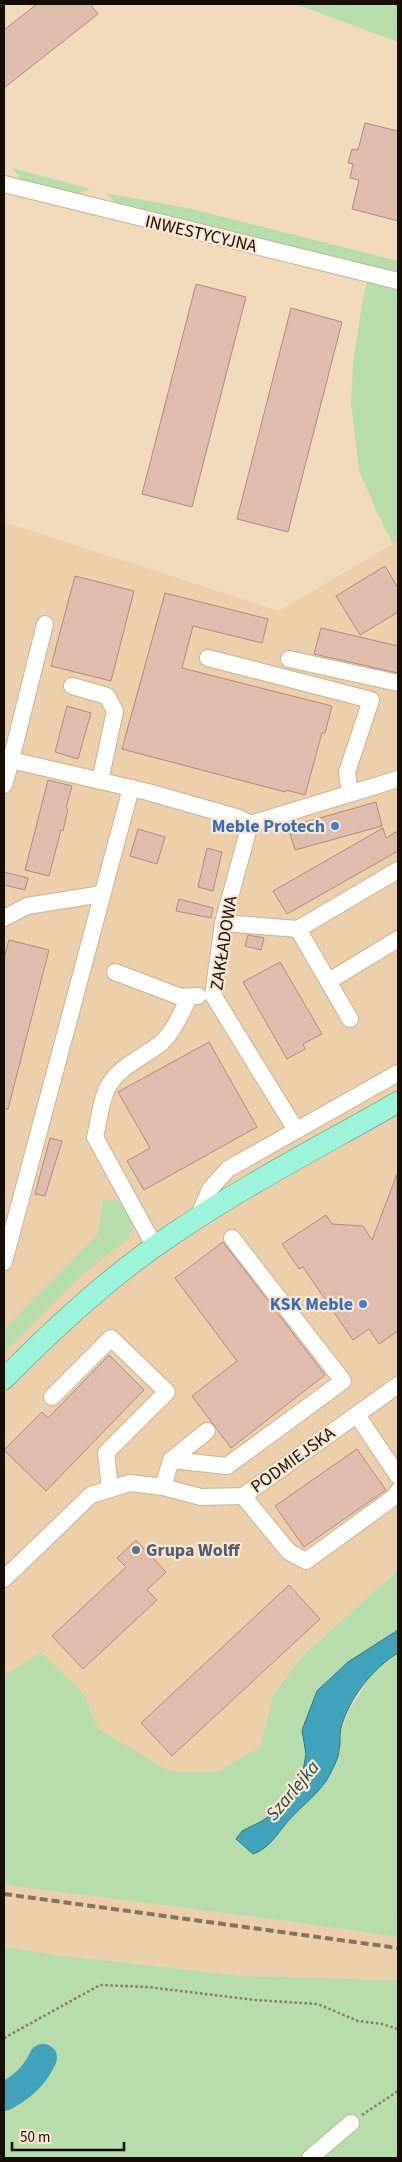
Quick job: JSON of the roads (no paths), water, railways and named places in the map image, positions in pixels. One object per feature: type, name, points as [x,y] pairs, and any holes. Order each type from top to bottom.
[{"type":"main road","points":[[4,1379],[72,1312],[154,1247],[198,1218],[398,1102]]},
{"type":"street","name":"INWESTYCYJNA","points":[[4,184],[398,282]]},
{"type":"street","points":[[4,785],[45,624]]},
{"type":"street","points":[[208,658],[371,700],[347,772],[350,794]]},
{"type":"street","points":[[289,659],[398,683]]},
{"type":"street","points":[[72,686],[107,696],[115,711],[100,781]]},
{"type":"street","points":[[11,760],[131,788],[239,818],[250,824],[398,779]]},
{"type":"street","points":[[4,1262],[131,788]]},
{"type":"street","name":"ZAKŁADOWA","points":[[250,824],[223,923],[213,995],[296,1130]]},
{"type":"street","points":[[223,923],[298,929],[398,870]]},
{"type":"street","points":[[4,918],[27,906],[102,894]]},
{"type":"street","points":[[298,929],[350,1019]]},
{"type":"street","points":[[329,981],[398,939]]},
{"type":"street","points":[[115,972],[181,997],[213,995]]},
{"type":"street","points":[[154,1247],[95,1137],[106,1091],[111,1083],[127,1067],[162,1042],[180,1017],[189,997]]},
{"type":"street","points":[[198,1218],[210,1189],[228,1169],[398,1073]]},
{"type":"street","points":[[171,1460],[227,1466],[342,1381],[232,1238]]},
{"type":"street","points":[[52,1397],[111,1338],[167,1392],[106,1452],[110,1489]]},
{"type":"street","name":"PODMIEJSKA","points":[[4,1580],[91,1495],[130,1483],[163,1486],[201,1497],[243,1496],[398,1385]]},
{"type":"street","points":[[357,1415],[398,1476]]},
{"type":"street","points":[[163,1486],[171,1460],[207,1431]]},
{"type":"street","points":[[243,1496],[289,1552],[306,1561],[397,1495],[398,1491]]},
{"type":"street","points":[[310,2158],[351,2123]]},
{"type":"water","points":[[398,1630],[398,1653],[371,1675],[350,1706],[341,1728],[338,1756],[327,1779],[317,1792],[288,1821],[277,1836],[264,1848],[253,1854],[236,1839],[242,1831],[273,1813],[298,1784],[302,1776],[306,1754],[302,1730],[317,1691],[348,1662]]},
{"type":"waterway","name":"Szarlejka","points":[[4,2097],[27,2081],[36,2071],[43,2058]]},
{"type":"railway","points":[[4,1894],[398,1948]]},
{"type":"place","name":"Meble Protech","points":[[335,826]]},
{"type":"place","name":"KSK Meble","points":[[363,1304]]},
{"type":"place","name":"Grupa Wolff","points":[[136,1550]]}]
